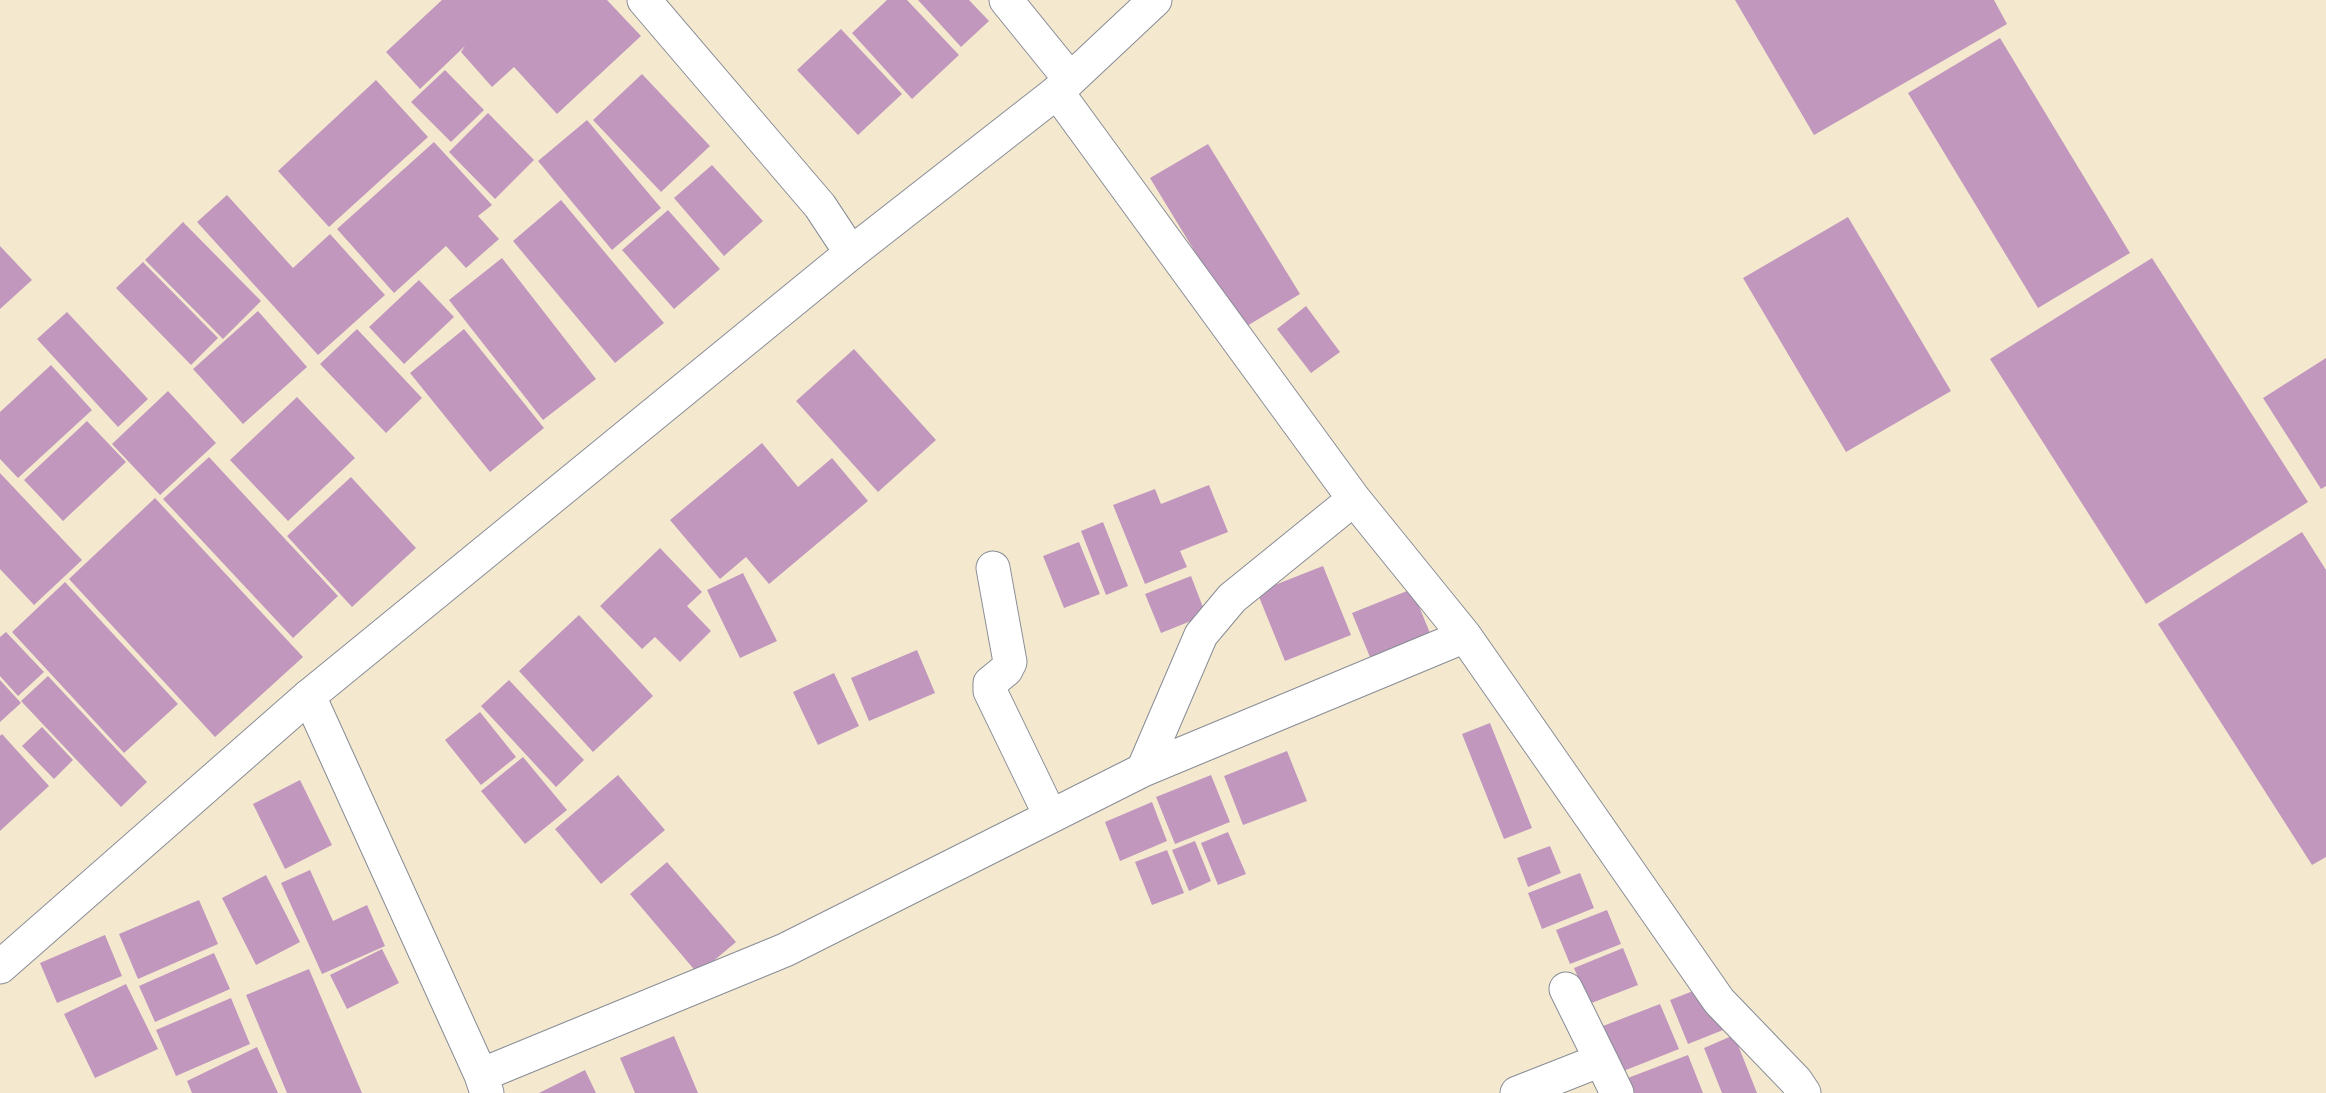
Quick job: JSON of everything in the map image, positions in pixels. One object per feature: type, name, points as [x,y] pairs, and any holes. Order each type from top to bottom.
[{"type":"street","points":[[644,0],[819,206],[851,253]]},
{"type":"street","points":[[1006,0],[1063,86],[1354,500],[1465,636],[1719,1001],[1796,1081],[1804,1093]]},
{"type":"street","points":[[0,967],[309,696],[851,253],[1063,86],[1155,0]]},
{"type":"street","points":[[1143,770],[1201,634],[1232,598],[1354,500]]},
{"type":"street","points":[[993,568],[1010,662],[1006,670],[990,683],[990,691],[1050,815]]},
{"type":"street","points":[[309,696],[484,1084],[785,950],[1143,770],[1465,636]]},
{"type":"street","points":[[1566,989],[1617,1093]]},
{"type":"street","points":[[1517,1093],[1601,1060]]},
{"type":"building","points":[[442,0],[607,0],[641,36],[557,114],[514,67],[492,87],[461,52],[465,46],[420,89],[386,52]]},
{"type":"building","points":[[887,0],[907,0],[959,55],[912,99],[852,33]]},
{"type":"building","points":[[918,0],[969,0],[989,21],[961,47]]},
{"type":"building","points":[[1735,0],[1994,0],[2007,24],[1814,135]]},
{"type":"building","points":[[841,29],[902,94],[858,135],[797,70]]},
{"type":"building","points":[[2000,38],[2130,253],[2038,308],[1908,93]]},
{"type":"building","points":[[445,70],[484,110],[451,142],[411,102]]},
{"type":"building","points":[[642,74],[710,146],[661,192],[593,120]]},
{"type":"building","points":[[376,80],[428,137],[329,227],[278,171]]},
{"type":"building","points":[[488,113],[534,160],[495,199],[449,152]]},
{"type":"building","points":[[587,120],[661,208],[612,250],[538,161]]},
{"type":"building","points":[[434,142],[492,205],[478,216],[499,239],[466,268],[446,246],[394,293],[337,229]]},
{"type":"building","points":[[1208,144],[1300,294],[1242,329],[1150,178]]},
{"type":"building","points":[[712,165],[763,221],[724,256],[674,198]]},
{"type":"building","points":[[227,195],[293,268],[330,234],[385,295],[318,355],[197,222]]},
{"type":"building","points":[[561,200],[664,323],[615,363],[513,241]]},
{"type":"building","points":[[668,210],[720,269],[674,309],[622,250]]},
{"type":"building","points":[[1848,217],[1951,391],[1846,452],[1743,278]]},
{"type":"building","points":[[183,222],[261,301],[223,339],[145,260]]},
{"type":"building","points":[[0,246],[32,280],[0,309]]},
{"type":"building","points":[[502,258],[596,379],[543,420],[449,300]]},
{"type":"building","points":[[2152,258],[2308,502],[2146,604],[1990,359]]},
{"type":"building","points":[[143,262],[218,338],[191,365],[116,288]]},
{"type":"building","points":[[419,280],[454,317],[404,364],[369,327]]},
{"type":"building","points":[[1306,306],[1340,352],[1311,373],[1277,329]]},
{"type":"building","points":[[258,311],[307,367],[243,424],[193,369]]},
{"type":"building","points":[[67,312],[148,399],[118,427],[37,339]]},
{"type":"building","points":[[357,329],[422,398],[386,433],[320,364]]},
{"type":"building","points":[[464,329],[544,428],[490,472],[410,373]]},
{"type":"building","points":[[854,349],[936,440],[878,492],[796,401]]},
{"type":"building","points":[[2326,358],[2326,486],[2321,489],[2263,398]]},
{"type":"building","points":[[51,365],[92,410],[18,478],[0,459],[0,412]]},
{"type":"building","points":[[168,391],[216,443],[160,495],[112,444]]},
{"type":"building","points":[[297,397],[355,458],[288,521],[230,460]]},
{"type":"building","points":[[87,421],[126,462],[63,521],[24,480]]},
{"type":"building","points":[[762,443],[798,487],[832,458],[868,501],[769,584],[746,557],[720,579],[670,520]]},
{"type":"building","points":[[209,457],[338,596],[293,638],[163,499]]},
{"type":"building","points":[[0,473],[82,560],[34,605],[0,569]]},
{"type":"building","points":[[351,477],[416,548],[352,607],[287,536]]},
{"type":"building","points":[[1209,485],[1228,532],[1180,551],[1187,567],[1145,584],[1113,505],[1155,489],[1161,504]]},
{"type":"building","points":[[155,498],[303,657],[215,737],[69,579]]},
{"type":"building","points":[[1103,522],[1128,586],[1106,595],[1081,531]]},
{"type":"building","points":[[2302,532],[2326,570],[2326,857],[2312,865],[2158,624]]},
{"type":"building","points":[[1079,542],[1100,594],[1064,608],[1043,556]]},
{"type":"building","points":[[660,548],[702,592],[687,606],[711,631],[680,662],[655,637],[642,649],[600,606]]},
{"type":"building","points":[[1323,566],[1351,635],[1285,661],[1257,592]]},
{"type":"building","points":[[743,573],[777,641],[740,658],[707,590]]},
{"type":"building","points":[[1191,576],[1206,615],[1161,633],[1145,594]]},
{"type":"building","points":[[65,582],[178,704],[124,753],[12,632]]},
{"type":"building","points":[[1412,589],[1434,643],[1374,667],[1352,613]]},
{"type":"building","points":[[579,615],[653,696],[593,752],[519,671]]},
{"type":"building","points":[[6,632],[44,672],[18,696],[0,676],[0,637]]},
{"type":"building","points":[[917,650],[935,693],[869,721],[851,678]]},
{"type":"building","points":[[834,673],[859,726],[818,745],[793,692]]},
{"type":"building","points":[[48,676],[147,782],[121,807],[21,701]]},
{"type":"building","points":[[0,680],[21,703],[0,722]]},
{"type":"building","points":[[509,680],[584,760],[556,787],[481,706]]},
{"type":"building","points":[[480,712],[516,757],[481,785],[445,740]]},
{"type":"building","points":[[1490,723],[1532,828],[1504,839],[1462,734]]},
{"type":"building","points":[[42,727],[73,760],[54,779],[22,746]]},
{"type":"building","points":[[2,734],[49,786],[0,831],[0,736]]},
{"type":"building","points":[[1287,751],[1307,801],[1243,825],[1224,776]]},
{"type":"building","points":[[523,757],[567,810],[525,844],[481,791]]},
{"type":"building","points":[[618,775],[665,830],[601,884],[555,829]]},
{"type":"building","points":[[1211,775],[1230,822],[1175,844],[1156,797]]},
{"type":"building","points":[[300,780],[332,845],[285,869],[253,804]]},
{"type":"building","points":[[1152,802],[1167,841],[1120,861],[1105,822]]},
{"type":"building","points":[[1228,832],[1246,874],[1218,885],[1201,843]]},
{"type":"building","points":[[1195,841],[1211,881],[1189,891],[1172,850]]},
{"type":"building","points":[[1550,846],[1561,873],[1528,887],[1517,858]]},
{"type":"building","points":[[1167,850],[1184,893],[1152,905],[1135,862]]},
{"type":"building","points":[[667,862],[736,942],[698,974],[630,894]]},
{"type":"building","points":[[310,870],[333,921],[367,905],[385,946],[322,974],[281,883]]},
{"type":"building","points":[[1580,873],[1594,908],[1542,929],[1528,893]]},
{"type":"building","points":[[266,875],[300,942],[256,965],[222,898]]},
{"type":"building","points":[[199,900],[218,944],[138,979],[119,934]]},
{"type":"building","points":[[1607,910],[1621,944],[1570,964],[1556,930]]},
{"type":"building","points":[[105,935],[122,976],[57,1003],[40,963]]},
{"type":"building","points":[[1623,948],[1638,985],[1589,1004],[1574,968]]},
{"type":"building","points":[[382,949],[399,983],[347,1009],[330,975]]},
{"type":"building","points":[[214,953],[230,989],[155,1022],[139,986]]},
{"type":"building","points":[[309,969],[362,1093],[287,1093],[246,995]]},
{"type":"building","points":[[126,984],[158,1049],[95,1078],[64,1014]]},
{"type":"building","points":[[1706,986],[1723,1030],[1688,1044],[1670,1000]]},
{"type":"building","points":[[231,998],[250,1044],[176,1076],[156,1030]]},
{"type":"building","points":[[1660,1004],[1679,1049],[1621,1072],[1603,1026]]},
{"type":"building","points":[[1734,1035],[1757,1093],[1722,1093],[1704,1048]]},
{"type":"building","points":[[674,1036],[698,1093],[635,1093],[620,1058]]},
{"type":"building","points":[[257,1047],[278,1093],[192,1093],[187,1081]]},
{"type":"building","points":[[1688,1055],[1703,1093],[1625,1093],[1620,1081]]},
{"type":"building","points":[[585,1070],[596,1093],[539,1093]]}]
